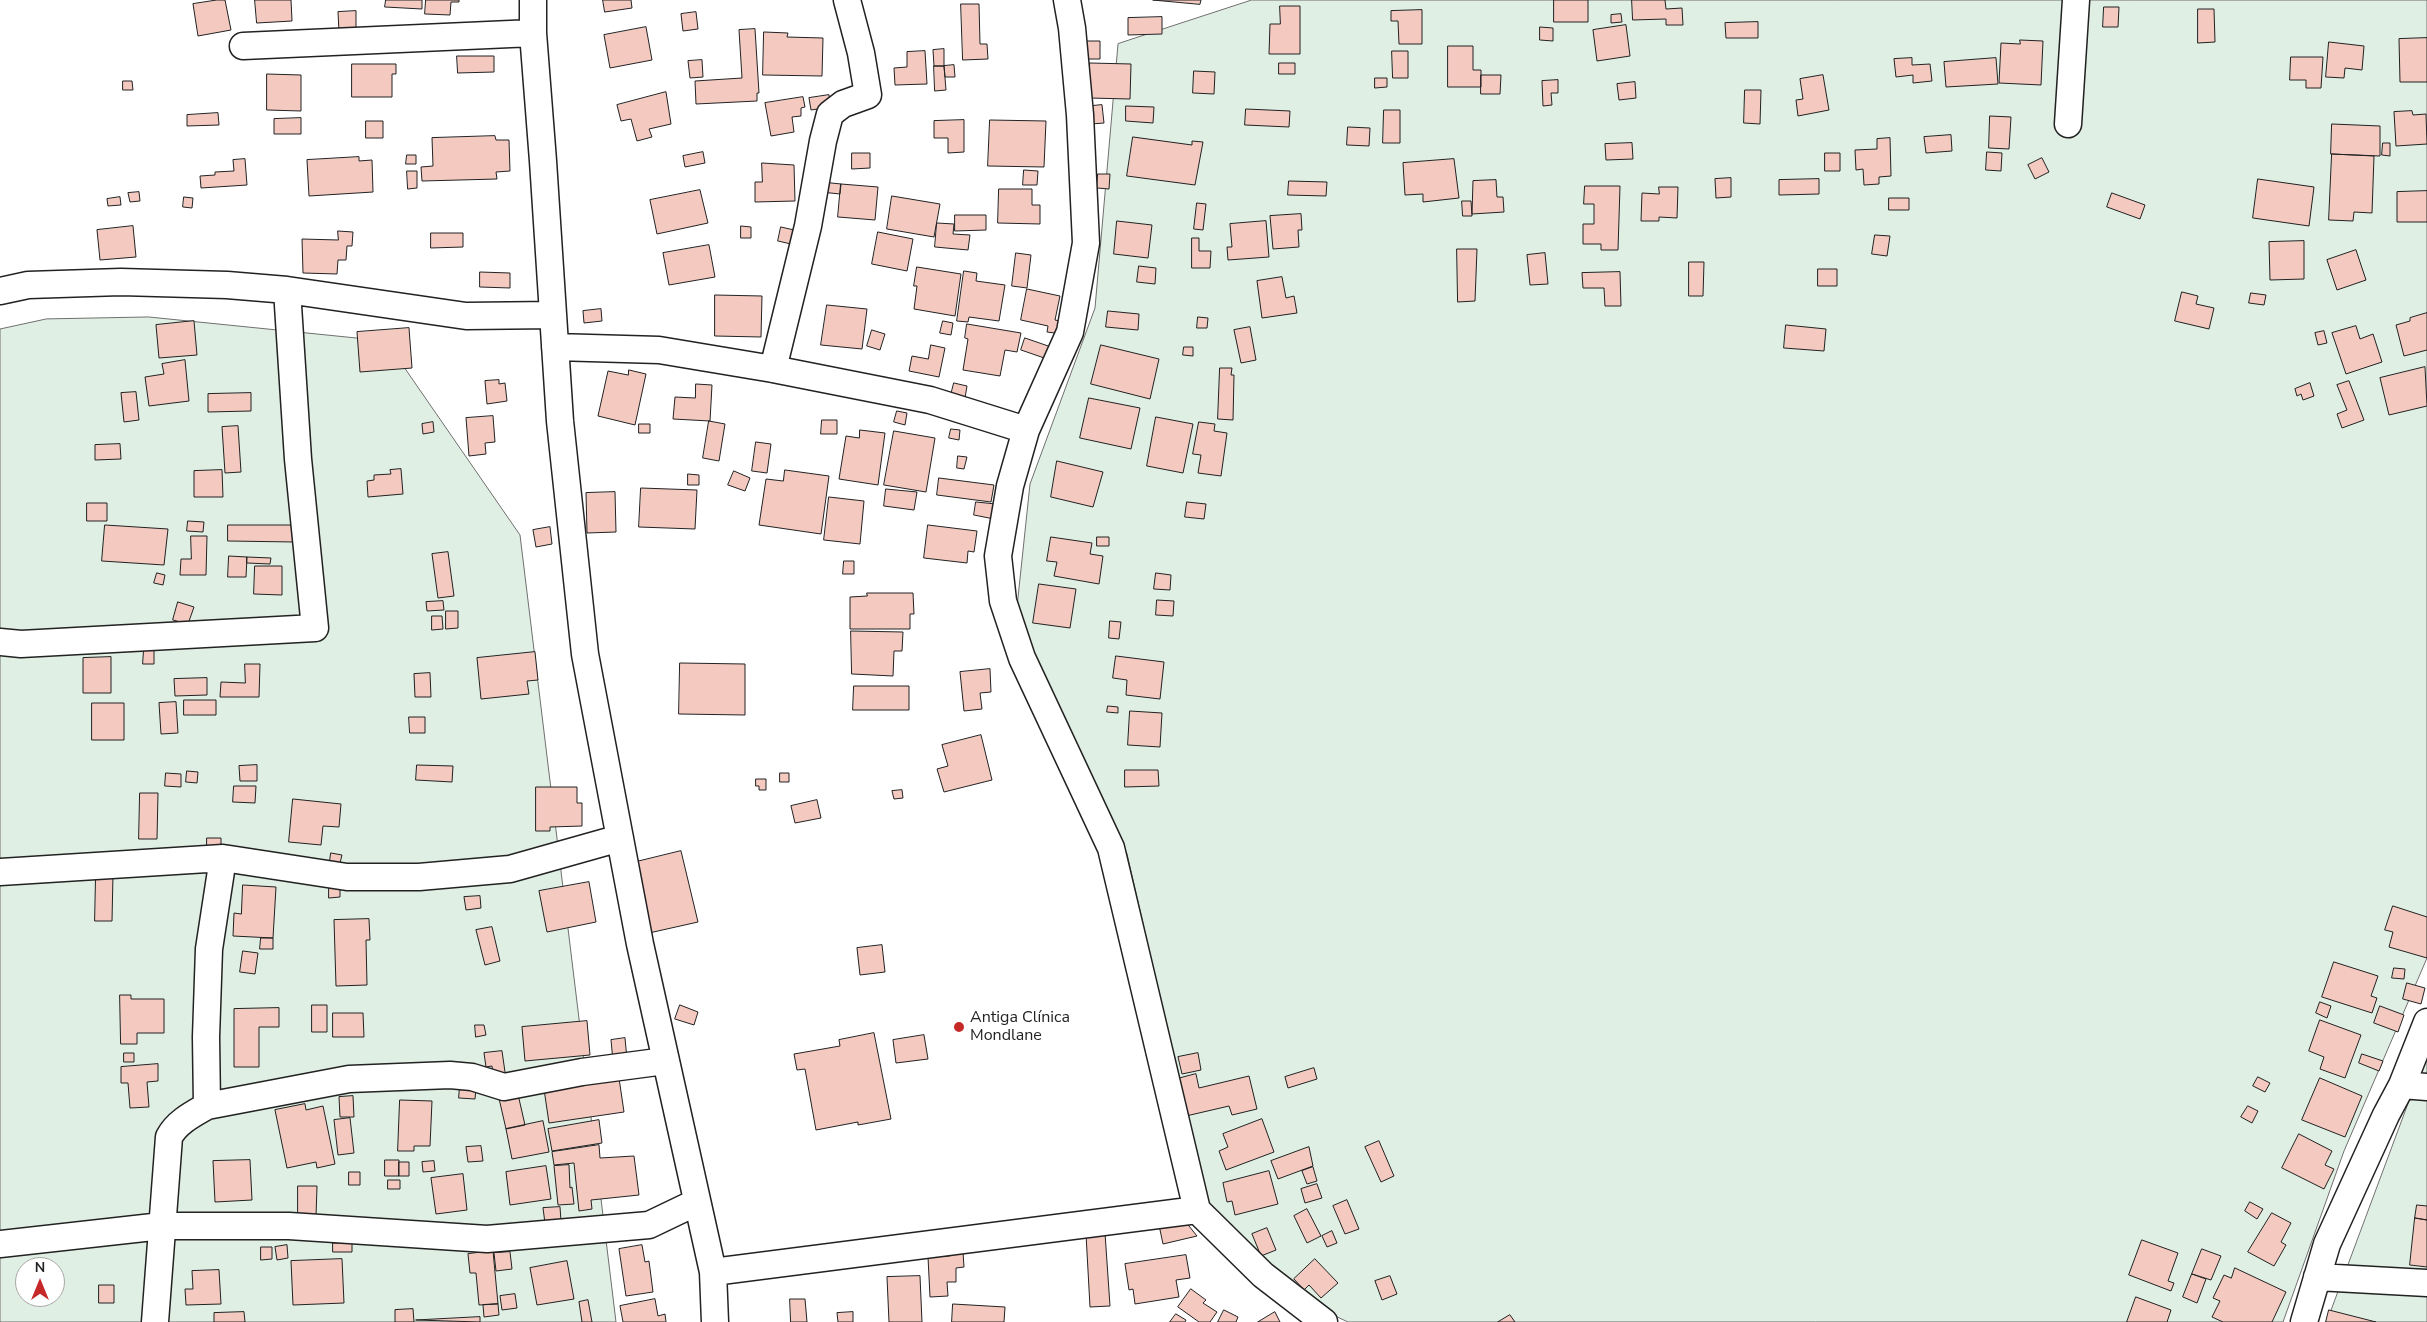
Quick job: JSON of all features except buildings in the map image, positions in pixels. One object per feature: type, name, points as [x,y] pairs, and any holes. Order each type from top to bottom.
[{"type":"street","points":[[533,0],[532,33],[560,421],[585,654],[640,944],[713,1272],[715,1322]]},
{"type":"street","points":[[773,368],[808,226],[823,141],[830,114],[843,104],[868,95],[861,53],[847,0]]},
{"type":"street","points":[[1066,0],[1072,28],[1080,115],[1086,243],[1070,332],[1026,430],[1010,486],[998,556],[1003,601],[1022,658],[1111,848],[1197,1210],[1263,1275],[1324,1322]]},
{"type":"street","points":[[2068,124],[2076,0]]},
{"type":"street","points":[[243,46],[532,33]]},
{"type":"street","points":[[0,291],[28,285],[122,282],[228,285],[287,290],[466,316],[553,315]]},
{"type":"street","points":[[0,642],[30,643],[315,628],[298,459],[287,290]]},
{"type":"street","points":[[555,347],[658,350],[773,368],[930,400],[1026,430]]},
{"type":"street","points":[[0,872],[223,858],[347,877],[419,877],[510,869],[620,838]]},
{"type":"street","points":[[207,1106],[206,1036],[209,949],[223,858]]},
{"type":"street","points":[[2304,1322],[2327,1244],[2386,1115],[2414,1086],[2427,1022]]},
{"type":"street","points":[[155,1322],[169,1137],[173,1130],[185,1119],[207,1106],[349,1079],[450,1075],[472,1077],[504,1087],[582,1072],[666,1060]]},
{"type":"street","points":[[0,1244],[162,1226],[289,1226],[487,1239],[649,1225],[697,1202]]},
{"type":"street","points":[[713,1272],[1197,1210]]},
{"type":"street","points":[[2317,1277],[2427,1283]]},
{"type":"green space","points":[[1252,0],[2427,0],[2427,958],[2344,1151],[2283,1322],[1348,1322],[1316,1307],[1202,1202],[1170,1042],[1127,854],[1030,659],[1017,607],[1030,484],[1095,308],[1118,44]]},
{"type":"green space","points":[[149,317],[386,341],[520,535],[616,1322],[0,1322],[0,329],[46,319]]},
{"type":"green space","points":[[2427,1053],[2427,1322],[2327,1322]]},
{"type":"place","name":"Antiga Clínica Mondlane","points":[[959,1027]]}]
